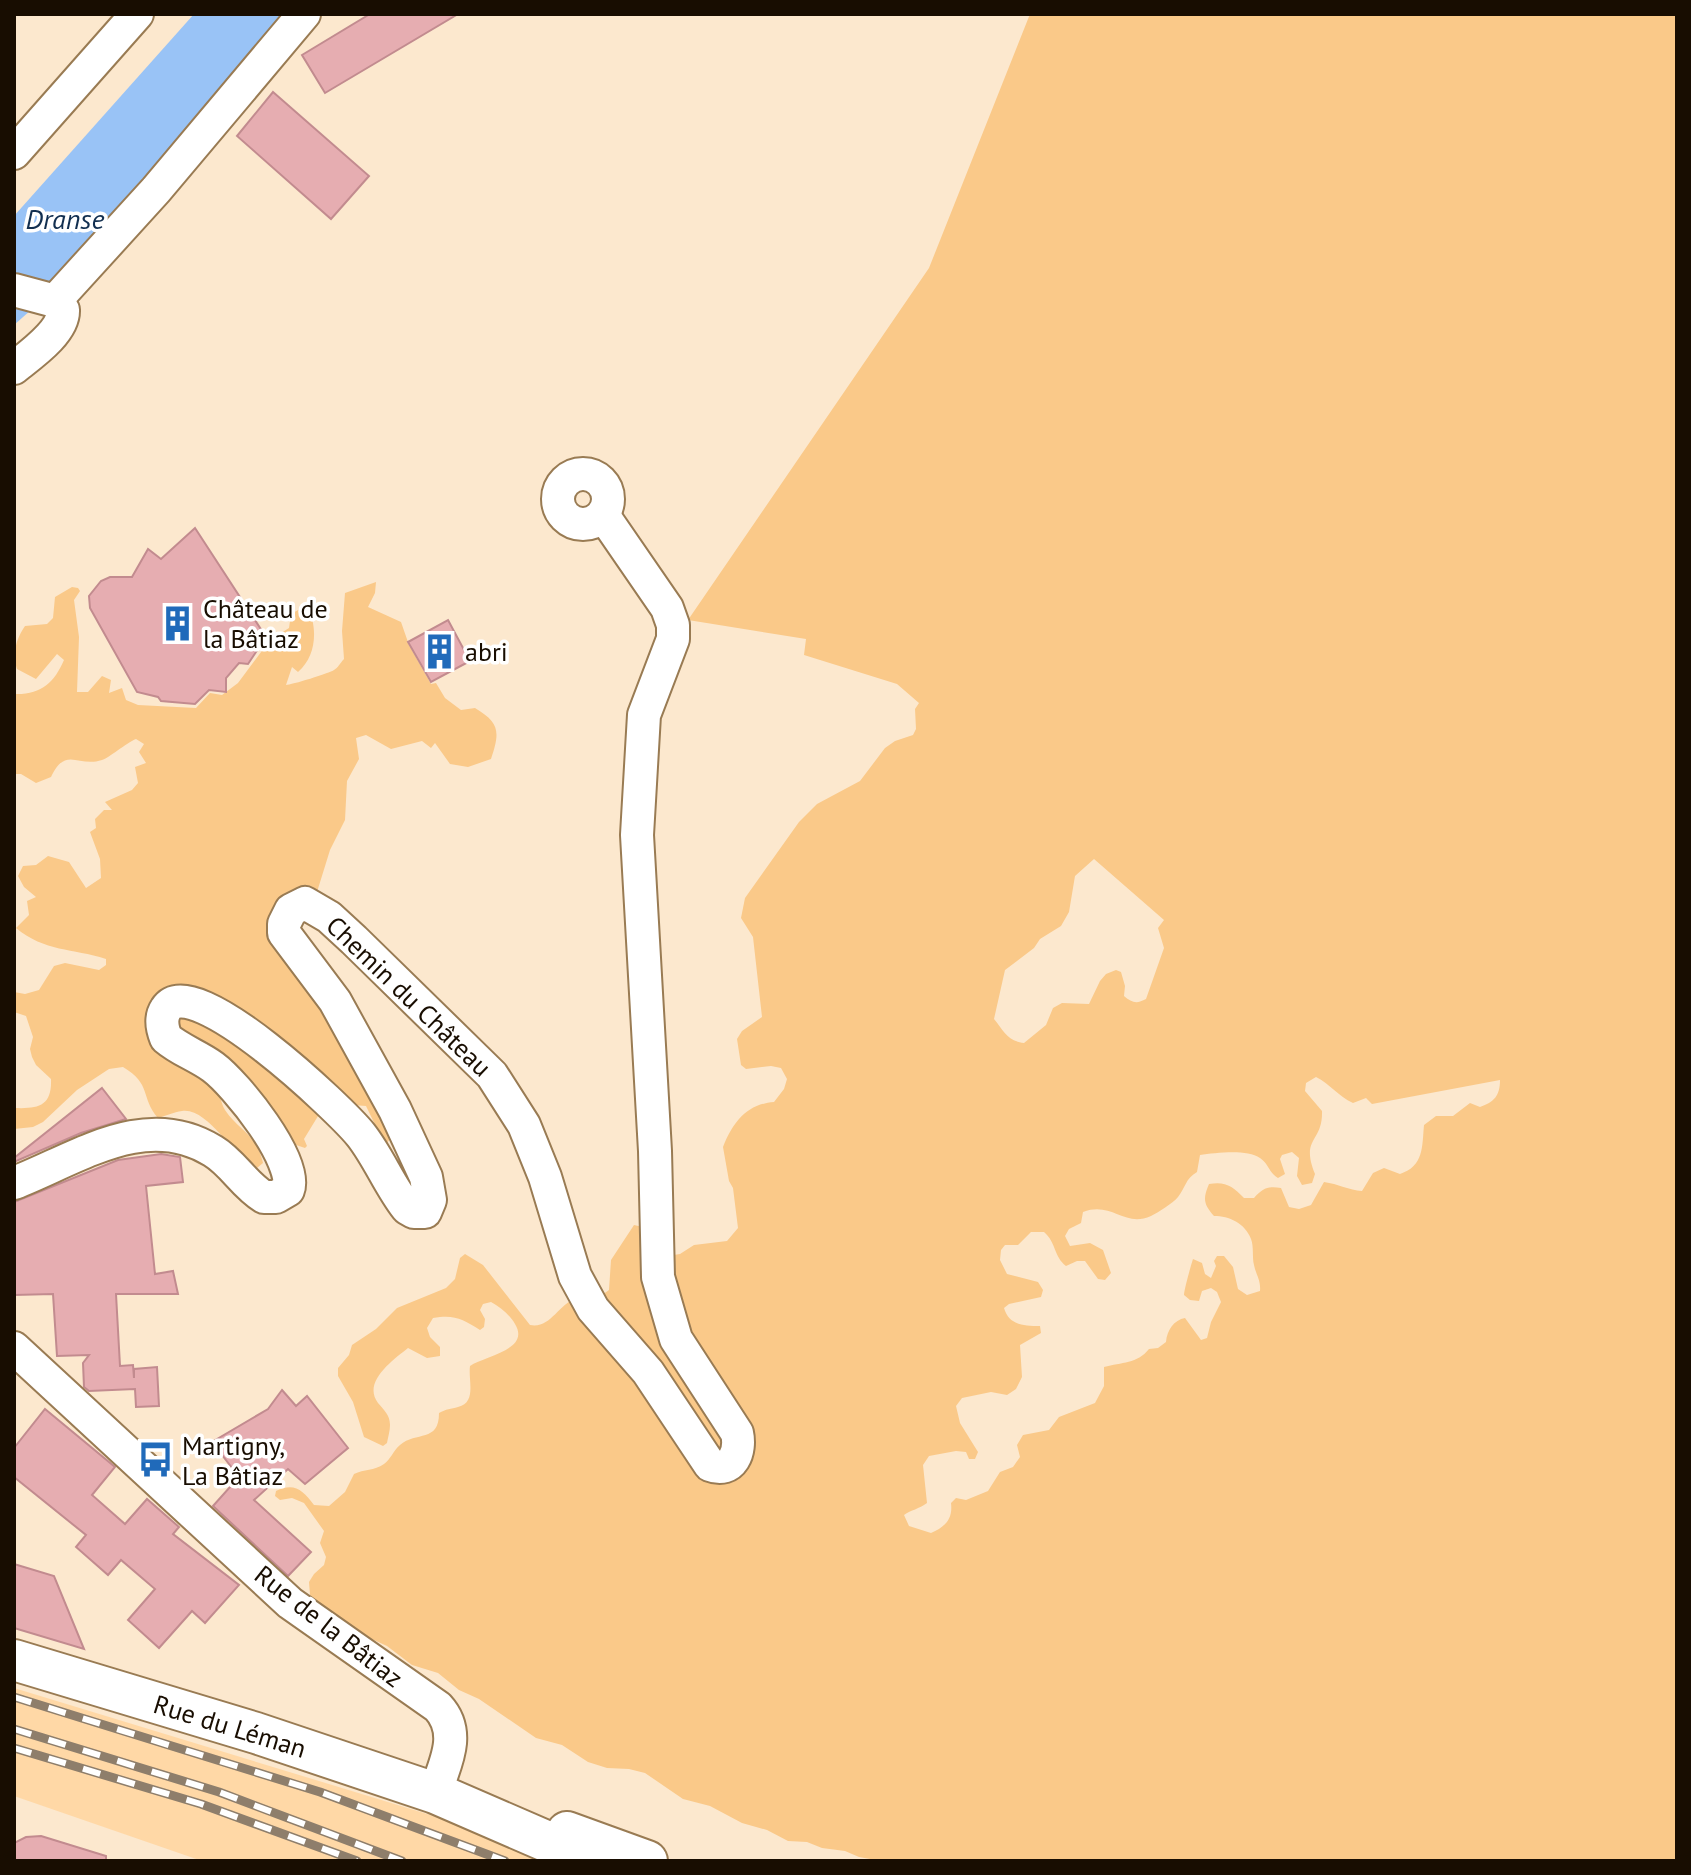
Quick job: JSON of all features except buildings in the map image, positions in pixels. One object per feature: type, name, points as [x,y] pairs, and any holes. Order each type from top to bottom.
[{"type":"main road","name":"Rue du Léman","points":[[14,1660],[256,1733],[440,1795],[545,1825],[647,1861]]},
{"type":"main road","name":"Rue du Léman","points":[[440,1795],[592,1861]]},
{"type":"street","points":[[14,153],[137,14]]},
{"type":"street","points":[[55,301],[156,190],[304,14]]},
{"type":"street","points":[[14,290],[55,301],[64,316],[43,345],[14,368]]},
{"type":"street","name":"Chemin du Château","points":[[14,1183],[110,1141],[166,1134],[193,1140],[215,1152],[264,1197],[276,1197],[288,1190],[291,1177],[284,1160],[241,1096],[215,1069],[166,1038],[162,1021],[164,1011],[174,1001],[183,1000],[201,1005],[218,1015],[279,1057],[322,1093],[359,1133],[407,1208],[425,1212],[430,1200],[426,1177],[395,1110],[335,1001],[284,933],[284,924],[291,910],[305,903],[314,906],[354,940],[492,1075],[524,1125],[545,1177],[575,1276],[593,1309],[648,1372],[710,1465],[725,1467],[735,1457],[740,1446],[737,1433],[676,1339],[658,1277],[655,1151],[637,835],[644,715],[673,639],[673,625],[667,608],[603,515]]},
{"type":"street","name":"Rue de la Bâtiaz","points":[[14,1348],[290,1603],[438,1707],[446,1716],[452,1740],[440,1795]]},
{"type":"shaded area","points":[[1030,14],[1677,14],[1677,1861],[881,1861],[859,1857],[807,1842],[788,1841],[767,1830],[742,1823],[710,1806],[683,1799],[645,1773],[588,1762],[562,1745],[536,1738],[479,1699],[459,1690],[438,1673],[412,1665],[387,1646],[352,1630],[324,1611],[310,1595],[309,1582],[324,1565],[326,1557],[320,1543],[324,1531],[304,1503],[292,1498],[280,1500],[275,1496],[276,1491],[293,1488],[302,1492],[314,1505],[329,1506],[345,1492],[354,1474],[384,1464],[406,1441],[431,1433],[438,1422],[439,1413],[468,1401],[470,1366],[504,1351],[517,1340],[518,1333],[510,1317],[491,1302],[483,1304],[480,1310],[485,1319],[484,1327],[480,1330],[458,1318],[433,1318],[427,1328],[430,1337],[440,1347],[440,1356],[427,1358],[408,1348],[381,1372],[374,1387],[374,1395],[390,1421],[387,1443],[383,1446],[364,1437],[353,1402],[338,1376],[338,1368],[349,1355],[352,1345],[376,1329],[397,1308],[446,1288],[455,1279],[460,1258],[465,1254],[483,1265],[530,1325],[537,1325],[549,1320],[576,1298],[588,1305],[609,1290],[611,1260],[634,1225],[643,1227],[661,1257],[680,1254],[694,1245],[727,1241],[738,1228],[723,1147],[742,1116],[756,1106],[774,1102],[787,1079],[781,1068],[746,1069],[741,1065],[737,1039],[742,1031],[762,1017],[753,937],[741,918],[745,898],[799,822],[817,804],[860,781],[885,748],[913,735],[916,729],[915,709],[919,703],[897,684],[804,655],[806,639],[688,620],[929,268]],"holes":[[[1094,859],[1164,920],[1158,928],[1164,948],[1146,999],[1135,1002],[1124,996],[1121,972],[1116,970],[1100,981],[1089,1004],[1062,1003],[1053,1008],[1046,1025],[1024,1043],[1014,1040],[994,1019],[1005,970],[1034,948],[1040,939],[1061,926],[1069,912],[1075,876]],[[1316,1077],[1353,1103],[1366,1098],[1372,1104],[1500,1080],[1499,1090],[1489,1103],[1480,1107],[1470,1103],[1453,1116],[1436,1116],[1424,1125],[1420,1155],[1414,1166],[1400,1174],[1384,1168],[1373,1173],[1362,1191],[1324,1182],[1311,1205],[1299,1209],[1289,1207],[1281,1188],[1269,1188],[1254,1198],[1244,1198],[1228,1185],[1209,1184],[1205,1201],[1210,1212],[1236,1222],[1251,1239],[1260,1291],[1247,1295],[1238,1289],[1233,1267],[1224,1256],[1217,1256],[1214,1261],[1216,1266],[1211,1278],[1205,1274],[1202,1263],[1193,1259],[1184,1295],[1190,1300],[1199,1301],[1202,1291],[1211,1288],[1217,1292],[1221,1302],[1207,1338],[1201,1340],[1185,1318],[1172,1326],[1166,1342],[1158,1348],[1149,1349],[1134,1360],[1104,1367],[1104,1386],[1095,1403],[1059,1417],[1049,1430],[1023,1435],[1017,1445],[1020,1457],[1013,1467],[1000,1472],[988,1491],[966,1500],[956,1498],[951,1503],[947,1522],[931,1533],[909,1526],[904,1515],[927,1503],[923,1465],[929,1456],[956,1451],[966,1452],[969,1459],[975,1459],[978,1452],[960,1423],[956,1406],[962,1398],[991,1392],[1007,1395],[1016,1389],[1022,1377],[1020,1345],[1041,1333],[1040,1326],[1018,1323],[1006,1314],[1004,1308],[1009,1304],[1041,1297],[1043,1290],[1038,1282],[1007,1274],[1000,1260],[1005,1245],[1018,1245],[1031,1232],[1044,1232],[1066,1266],[1085,1261],[1098,1279],[1105,1280],[1111,1273],[1103,1250],[1090,1243],[1070,1246],[1065,1236],[1069,1229],[1081,1223],[1083,1212],[1093,1210],[1133,1219],[1154,1214],[1178,1197],[1197,1172],[1200,1155],[1231,1152],[1254,1155],[1263,1160],[1278,1178],[1285,1174],[1280,1159],[1282,1155],[1292,1152],[1299,1158],[1297,1176],[1302,1185],[1312,1183],[1315,1174],[1310,1153],[1322,1111],[1305,1091],[1306,1083]]]},
{"type":"shaded area","points":[[376,582],[375,593],[368,607],[401,622],[409,645],[431,684],[436,683],[445,698],[461,710],[475,708],[489,718],[496,729],[494,750],[491,759],[468,767],[450,764],[435,743],[431,748],[422,741],[391,749],[366,735],[356,738],[359,759],[347,781],[345,820],[330,850],[317,892],[272,936],[279,956],[302,966],[397,1129],[387,1143],[366,1106],[326,1103],[304,1139],[305,1148],[296,1145],[216,1078],[225,1110],[252,1139],[260,1153],[263,1163],[257,1168],[248,1163],[211,1125],[192,1112],[158,1118],[138,1079],[123,1067],[109,1069],[77,1090],[43,1122],[33,1127],[14,1129],[14,1108],[42,1104],[49,1095],[51,1079],[32,1057],[33,1037],[26,1016],[14,1012],[14,992],[25,994],[39,990],[54,966],[65,963],[99,970],[106,965],[106,959],[48,945],[16,928],[29,915],[27,901],[36,897],[24,887],[18,876],[23,866],[36,865],[48,856],[69,862],[86,888],[101,878],[100,859],[90,832],[96,828],[95,819],[104,810],[112,810],[105,802],[132,790],[138,783],[135,767],[146,763],[139,752],[144,744],[136,739],[102,760],[62,762],[51,777],[36,783],[21,774],[14,774],[14,694],[32,692],[45,686],[64,660],[57,654],[36,679],[17,669],[16,647],[25,626],[47,624],[53,618],[55,597],[72,587],[78,588],[80,591],[74,600],[79,637],[77,692],[88,692],[102,676],[111,680],[109,693],[122,688],[126,700],[138,705],[196,708],[210,693],[222,695],[238,683],[270,640],[289,628],[291,614],[307,605],[313,622],[312,650],[298,672],[292,667],[286,685],[335,669],[344,659],[342,631],[345,593]]},
{"type":"shaded area","points":[[14,1688],[437,1817],[538,1861],[202,1861],[14,1796]]},
{"type":"water","name":"Dranse","points":[[194,14],[291,14],[31,310],[14,325],[14,216]]},
{"type":"railway","points":[[14,1697],[320,1792],[505,1861]]},
{"type":"railway","points":[[14,1729],[219,1792],[402,1861]]},
{"type":"railway","points":[[14,1748],[201,1804],[357,1861]]},
{"type":"place","name":"Château de la Bâtiaz","points":[[177,623]]},
{"type":"place","name":"abri","points":[[439,651]]},
{"type":"place","name":"Martigny, La Bâtiaz","points":[[156,1460]]}]
